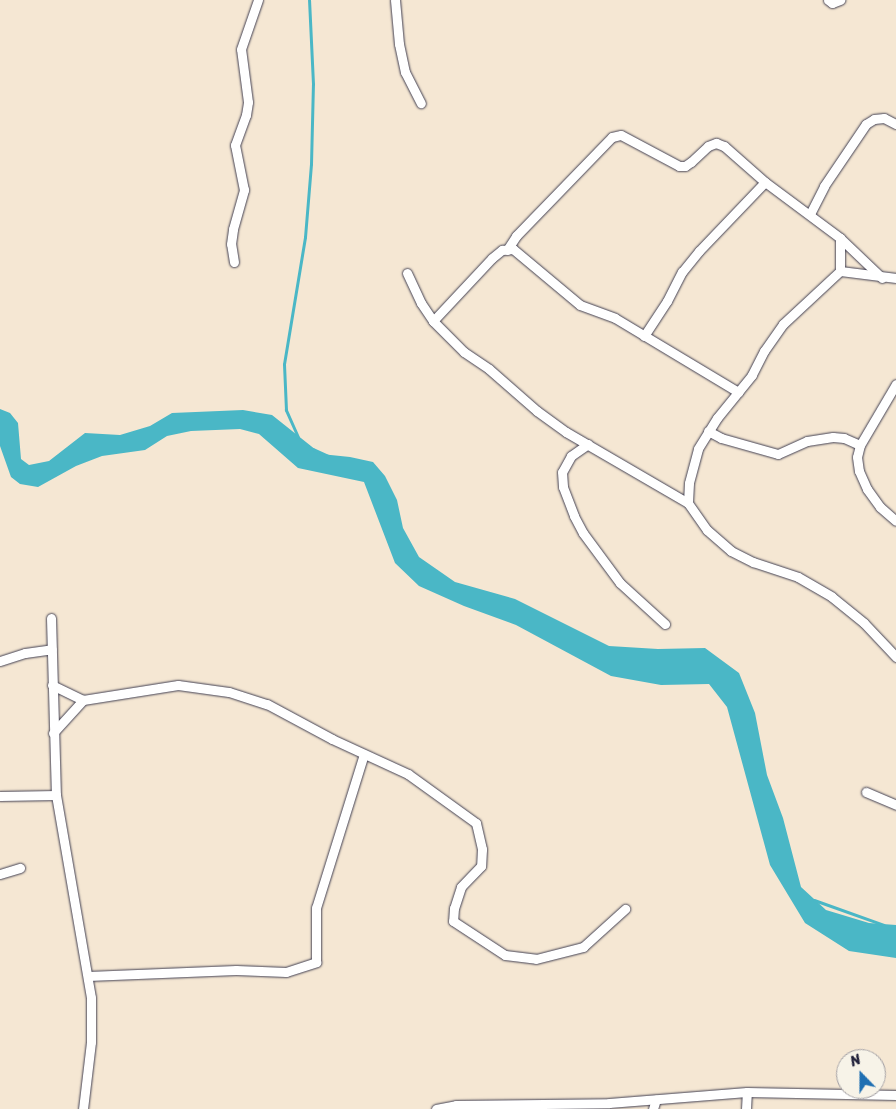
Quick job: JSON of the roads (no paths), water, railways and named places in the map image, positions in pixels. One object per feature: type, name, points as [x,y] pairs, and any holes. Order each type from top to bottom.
[{"type":"street","points":[[234,262],[231,244],[233,229],[244,190],[235,145],[246,115],[248,102],[241,49],[258,0]]},
{"type":"street","points":[[395,0],[399,44],[405,72],[421,102]]},
{"type":"street","points":[[828,0],[832,3],[840,0]]},
{"type":"street","points":[[810,214],[824,186],[866,124],[874,119],[884,118],[896,124]]},
{"type":"street","points":[[507,250],[516,236],[612,137],[621,135],[679,166],[684,166],[708,146],[716,143],[724,146],[765,182],[840,238],[882,278]]},
{"type":"street","points":[[644,336],[667,301],[682,272],[699,251],[765,182]]},
{"type":"street","points":[[688,503],[689,483],[698,448],[708,431],[752,375],[764,351],[783,324],[840,271],[840,238]]},
{"type":"street","points":[[433,322],[492,258],[513,249],[521,253],[580,305],[615,318],[738,392]]},
{"type":"street","points":[[840,271],[882,278],[896,278]]},
{"type":"street","points":[[407,274],[421,303],[433,322],[464,352],[514,389],[537,410],[588,444],[688,503],[708,530],[731,551],[753,562],[798,577],[832,597],[864,623],[896,657]]},
{"type":"street","points":[[896,384],[860,445],[857,457],[859,471],[867,489],[880,507],[896,521]]},
{"type":"street","points":[[708,431],[721,438],[778,454],[807,441],[833,437],[844,438],[860,445]]},
{"type":"street","points":[[588,444],[571,456],[562,472],[563,487],[574,516],[583,533],[620,583],[666,624]]},
{"type":"street","points":[[52,618],[53,733],[56,795],[88,976],[91,1042],[83,1109]]},
{"type":"street","points":[[0,661],[25,653],[52,649]]},
{"type":"street","points":[[52,685],[83,700],[178,685],[197,686],[229,692],[267,704],[364,754],[408,774],[476,823],[482,849],[481,866],[461,888],[454,908],[453,921],[505,955],[536,959],[583,947],[625,909]]},
{"type":"street","points":[[53,733],[83,700]]},
{"type":"street","points":[[88,976],[236,970],[286,972],[316,962],[316,908],[364,754]]},
{"type":"street","points":[[866,792],[896,805]]},
{"type":"street","points":[[0,796],[56,795]]},
{"type":"street","points":[[0,874],[20,868]]},
{"type":"street","points":[[746,1109],[747,1092]]},
{"type":"street","points":[[436,1109],[456,1106],[609,1103],[747,1092],[896,1095]]},
{"type":"street","points":[[653,1109],[656,1099]]},
{"type":"water","points":[[0,409],[10,413],[18,423],[21,459],[29,465],[49,461],[85,433],[120,435],[150,426],[172,413],[243,410],[272,415],[321,454],[373,462],[385,476],[397,500],[403,528],[419,557],[455,582],[515,599],[609,646],[658,649],[705,648],[739,673],[755,713],[767,775],[783,818],[801,887],[826,910],[869,923],[896,925],[896,958],[849,951],[805,923],[770,865],[727,707],[709,684],[661,685],[611,676],[516,625],[464,606],[419,586],[395,563],[364,482],[298,468],[259,434],[240,429],[191,431],[167,436],[145,450],[102,456],[76,466],[38,487],[20,484],[11,477],[0,446]]},
{"type":"waterway","points":[[298,437],[286,410],[284,364],[305,237],[311,164],[313,84],[309,0]]},
{"type":"waterway","points":[[313,449],[328,456]]},
{"type":"waterway","points":[[814,900],[884,925]]}]
